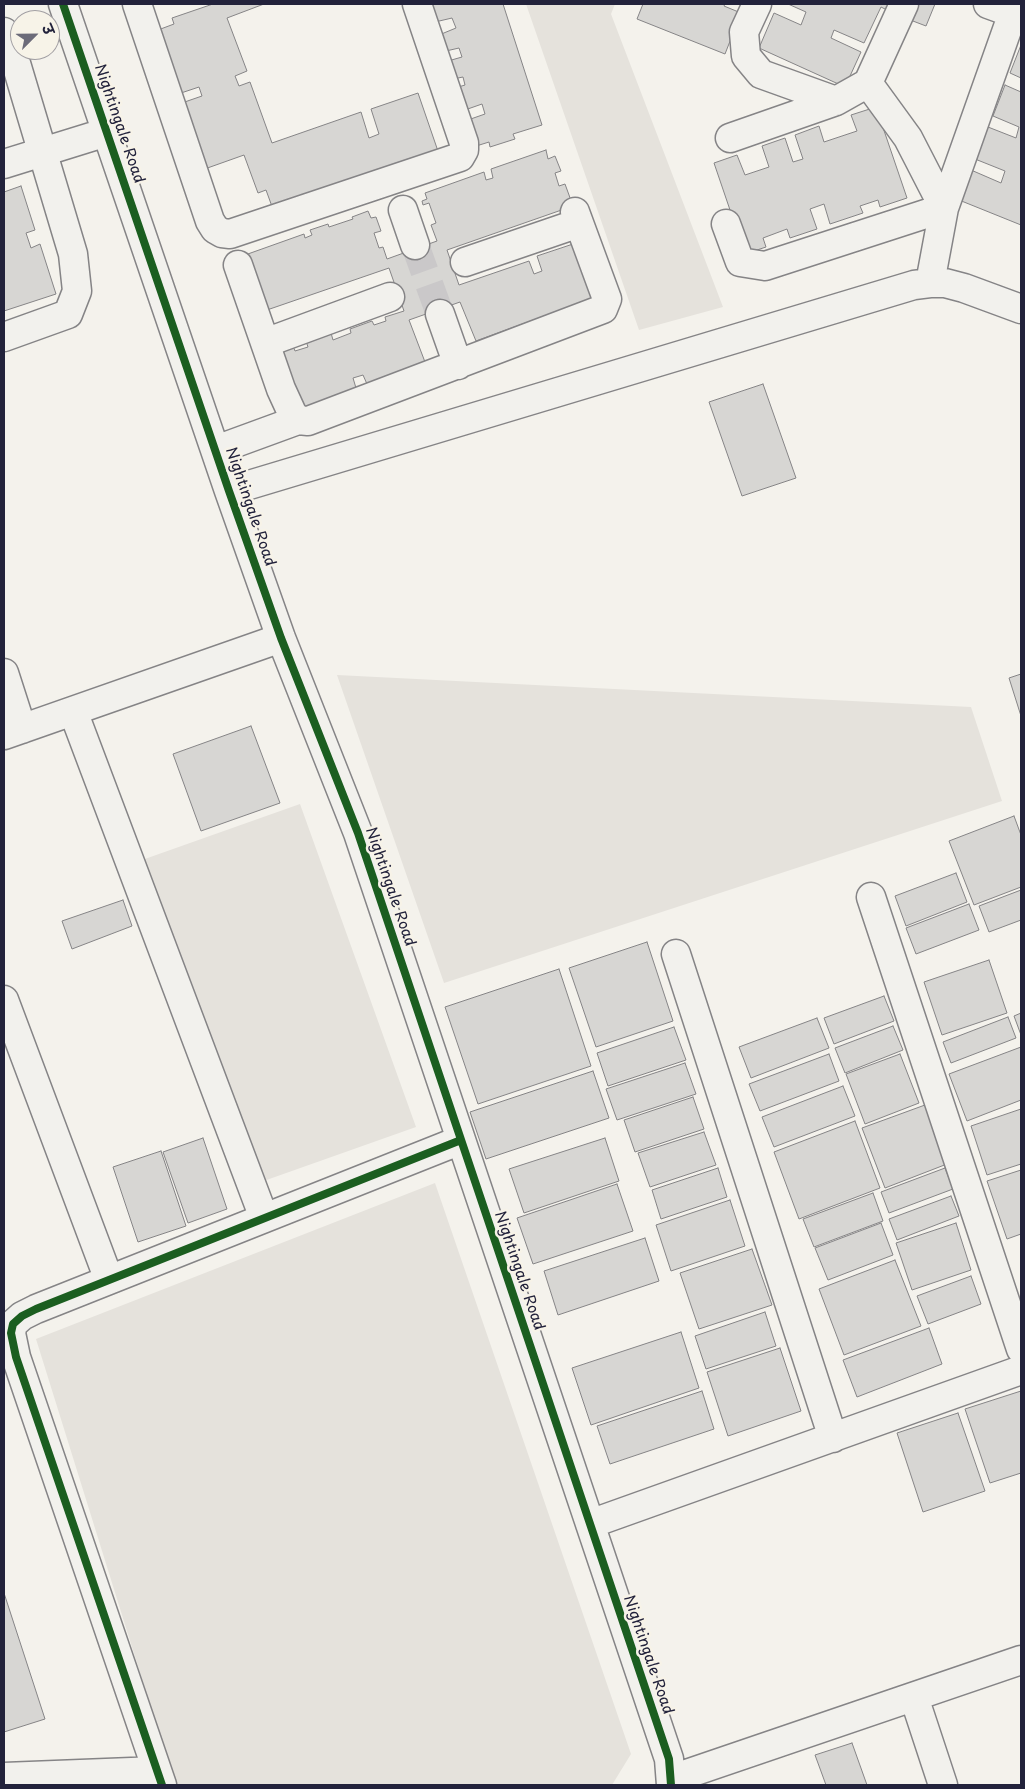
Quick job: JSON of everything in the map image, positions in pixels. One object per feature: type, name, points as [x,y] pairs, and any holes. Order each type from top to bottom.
[{"type":"street","name":"Nightingale Road","points":[[63,4],[281,638],[358,833],[669,1759],[672,1782]]},
{"type":"street","points":[[137,4],[210,221],[215,230],[230,234],[460,156],[464,150],[464,143],[416,4]]},
{"type":"street","points":[[757,4],[744,32],[746,56],[761,74],[836,101]]},
{"type":"street","points":[[730,138],[836,101],[868,82],[904,4]]},
{"type":"street","points":[[930,283],[944,208],[1008,11]]},
{"type":"street","points":[[4,32],[9,40],[73,254],[77,291],[68,314],[4,337]]},
{"type":"street","points":[[868,82],[908,138],[944,208]]},
{"type":"street","points":[[4,164],[107,132]]},
{"type":"street","points":[[726,224],[740,262],[765,266],[944,208]]},
{"type":"street","points":[[403,210],[416,245]]},
{"type":"street","points":[[216,450],[298,420],[308,421],[603,309],[607,299],[577,217],[465,262]]},
{"type":"street","points":[[238,265],[288,405],[298,420]]},
{"type":"street","points":[[229,491],[914,285],[930,283],[964,288],[1021,309]]},
{"type":"street","points":[[265,343],[390,298]]},
{"type":"street","points":[[440,314],[458,364]]},
{"type":"street","points":[[4,673],[13,732],[281,638]]},
{"type":"street","points":[[73,711],[264,1218]]},
{"type":"street","points":[[871,897],[1021,1349]]},
{"type":"street","points":[[676,954],[833,1438]]},
{"type":"street","points":[[4,1000],[110,1280]]},
{"type":"street","points":[[4,1777],[159,1778],[16,1357],[8,1325],[36,1309],[461,1140]]},
{"type":"street","points":[[590,1524],[1021,1370]]},
{"type":"street","points":[[672,1782],[1021,1660]]},
{"type":"street","points":[[914,1697],[943,1785]]},
{"type":"shaded area","points":[[526,4],[615,4],[611,14],[723,307],[639,330]]},
{"type":"shaded area","points":[[337,675],[971,707],[1002,801],[444,983]]},
{"type":"shaded area","points":[[300,804],[416,1127],[258,1183],[142,860]]},
{"type":"shaded area","points":[[435,1183],[631,1754],[612,1785],[175,1785],[36,1339]]},
{"type":"building","points":[[213,4],[264,4],[227,18],[247,71],[235,76],[239,86],[250,82],[272,143],[361,112],[369,138],[379,134],[371,109],[418,93],[440,157],[274,212],[266,190],[258,193],[244,155],[199,171],[176,105],[202,96],[199,87],[172,96],[150,33],[174,24],[172,18]]},
{"type":"building","points":[[427,4],[503,4],[542,125],[513,134],[515,139],[490,147],[489,142],[473,147],[465,121],[485,114],[482,104],[462,111],[455,88],[465,85],[463,77],[453,79],[448,61],[462,57],[459,48],[446,51],[439,35],[456,28],[452,18],[435,22]]},
{"type":"building","points":[[643,4],[725,4],[724,6],[741,13],[725,54],[637,19]]},
{"type":"building","points":[[788,4],[894,4],[891,12],[881,7],[864,43],[834,30],[831,38],[861,52],[845,87],[759,48],[774,13],[801,25],[806,12]]},
{"type":"building","points":[[911,4],[935,4],[926,26],[905,18]]},
{"type":"building","points":[[1021,45],[1021,78],[1010,73]]},
{"type":"building","points":[[1005,85],[1021,92],[1021,225],[959,200],[971,170],[1001,183],[1005,171],[975,159],[988,127],[1016,138],[1019,127],[993,116]]},
{"type":"building","points":[[876,107],[907,198],[880,207],[878,200],[860,206],[863,213],[830,224],[824,204],[810,209],[817,229],[790,238],[787,229],[763,238],[766,247],[745,254],[714,163],[737,155],[745,175],[769,167],[762,146],[785,138],[793,162],[803,159],[795,135],[819,126],[824,142],[857,131],[851,115]]},
{"type":"building","points":[[546,150],[548,159],[555,156],[561,171],[555,173],[559,186],[565,184],[573,206],[447,250],[459,285],[529,261],[534,274],[542,271],[537,256],[576,243],[596,297],[476,341],[460,302],[409,320],[425,362],[367,384],[363,375],[353,378],[356,388],[302,410],[281,350],[293,346],[295,351],[308,347],[306,341],[331,333],[333,340],[351,333],[350,329],[372,321],[374,325],[386,321],[385,317],[404,311],[389,268],[264,311],[245,255],[304,234],[305,238],[312,235],[310,230],[328,224],[329,227],[353,219],[352,217],[368,211],[371,218],[376,217],[381,231],[374,233],[379,248],[383,247],[387,259],[437,241],[431,225],[436,223],[429,203],[423,205],[422,201],[427,199],[425,193],[484,172],[486,180],[493,178],[491,169]]},
{"type":"building","points":[[21,186],[35,230],[26,233],[31,248],[40,244],[56,294],[4,311],[4,192]]},
{"type":"building","points":[[763,384],[796,478],[742,496],[709,402]]},
{"type":"building","points":[[1021,674],[1021,716],[1009,678]]},
{"type":"building","points":[[251,726],[280,803],[201,831],[173,754]]},
{"type":"building","points":[[1014,816],[1021,835],[1021,887],[974,905],[949,841]]},
{"type":"building","points":[[956,873],[967,902],[906,926],[895,896]]},
{"type":"building","points":[[1021,890],[1021,920],[989,932],[979,906]]},
{"type":"building","points":[[123,900],[132,926],[72,949],[62,921]]},
{"type":"building","points":[[969,904],[979,930],[916,954],[906,928]]},
{"type":"building","points":[[647,942],[673,1021],[596,1047],[569,968]]},
{"type":"building","points":[[989,960],[1007,1013],[942,1035],[924,982]]},
{"type":"building","points":[[559,969],[591,1066],[478,1104],[445,1007]]},
{"type":"building","points":[[884,996],[894,1021],[834,1044],[824,1018]]},
{"type":"building","points":[[1021,1013],[1021,1035],[1014,1016]]},
{"type":"building","points":[[1008,1017],[1016,1038],[951,1063],[943,1042]]},
{"type":"building","points":[[817,1018],[829,1048],[751,1078],[739,1047]]},
{"type":"building","points":[[893,1026],[903,1050],[845,1073],[835,1048]]},
{"type":"building","points":[[674,1027],[686,1060],[608,1086],[597,1053]]},
{"type":"building","points":[[1021,1047],[1021,1100],[967,1121],[949,1074]]},
{"type":"building","points":[[829,1054],[839,1081],[760,1111],[749,1084]]},
{"type":"building","points":[[900,1054],[919,1103],[865,1124],[846,1074]]},
{"type":"building","points":[[685,1063],[696,1094],[617,1120],[606,1089]]},
{"type":"building","points":[[593,1071],[609,1118],[486,1159],[470,1112]]},
{"type":"building","points":[[843,1086],[855,1116],[774,1147],[762,1117]]},
{"type":"building","points":[[693,1097],[704,1129],[635,1152],[624,1120]]},
{"type":"building","points":[[925,1105],[947,1164],[885,1188],[862,1128]]},
{"type":"building","points":[[1021,1109],[1021,1164],[987,1175],[971,1126]]},
{"type":"building","points":[[855,1121],[880,1188],[799,1219],[774,1152]]},
{"type":"building","points":[[704,1132],[716,1165],[650,1187],[638,1153]]},
{"type":"building","points":[[203,1138],[227,1209],[188,1223],[163,1152]]},
{"type":"building","points":[[605,1138],[619,1181],[524,1213],[509,1169]]},
{"type":"building","points":[[161,1151],[186,1226],[138,1242],[113,1167]]},
{"type":"building","points":[[718,1168],[727,1197],[661,1219],[652,1190]]},
{"type":"building","points":[[945,1168],[953,1189],[889,1213],[881,1192]]},
{"type":"building","points":[[1021,1170],[1021,1234],[1007,1239],[987,1181]]},
{"type":"building","points":[[617,1184],[633,1231],[533,1264],[517,1218]]},
{"type":"building","points":[[873,1193],[883,1221],[814,1247],[803,1219]]},
{"type":"building","points":[[951,1196],[959,1216],[897,1240],[889,1219]]},
{"type":"building","points":[[730,1200],[745,1246],[671,1271],[656,1225]]},
{"type":"building","points":[[881,1223],[893,1255],[828,1280],[815,1248]]},
{"type":"building","points":[[956,1223],[971,1270],[912,1290],[896,1243]]},
{"type":"building","points":[[645,1238],[659,1281],[558,1315],[544,1271]]},
{"type":"building","points":[[752,1249],[772,1305],[699,1329],[680,1273]]},
{"type":"building","points":[[895,1260],[921,1326],[844,1355],[819,1289]]},
{"type":"building","points":[[971,1276],[981,1304],[928,1324],[917,1296]]},
{"type":"building","points":[[765,1312],[776,1346],[706,1369],[695,1336]]},
{"type":"building","points":[[929,1328],[942,1364],[857,1397],[843,1360]]},
{"type":"building","points":[[681,1332],[699,1388],[591,1425],[572,1368]]},
{"type":"building","points":[[780,1348],[801,1411],[728,1436],[707,1372]]},
{"type":"building","points":[[702,1391],[714,1429],[610,1464],[597,1426]]},
{"type":"building","points":[[1021,1391],[1021,1473],[990,1483],[965,1409]]},
{"type":"building","points":[[958,1413],[985,1491],[923,1512],[897,1433]]},
{"type":"building","points":[[4,1593],[45,1719],[4,1732]]},
{"type":"building","points":[[852,1743],[867,1785],[826,1785],[815,1755]]},
{"type":"tunnel","points":[[415,245],[440,314]]},
{"type":"cycle path","points":[[63,4],[281,638],[358,833],[669,1759],[671,1785]]},
{"type":"cycle path","points":[[162,1785],[16,1357],[11,1333],[13,1324],[22,1316],[36,1309],[461,1140]]}]
